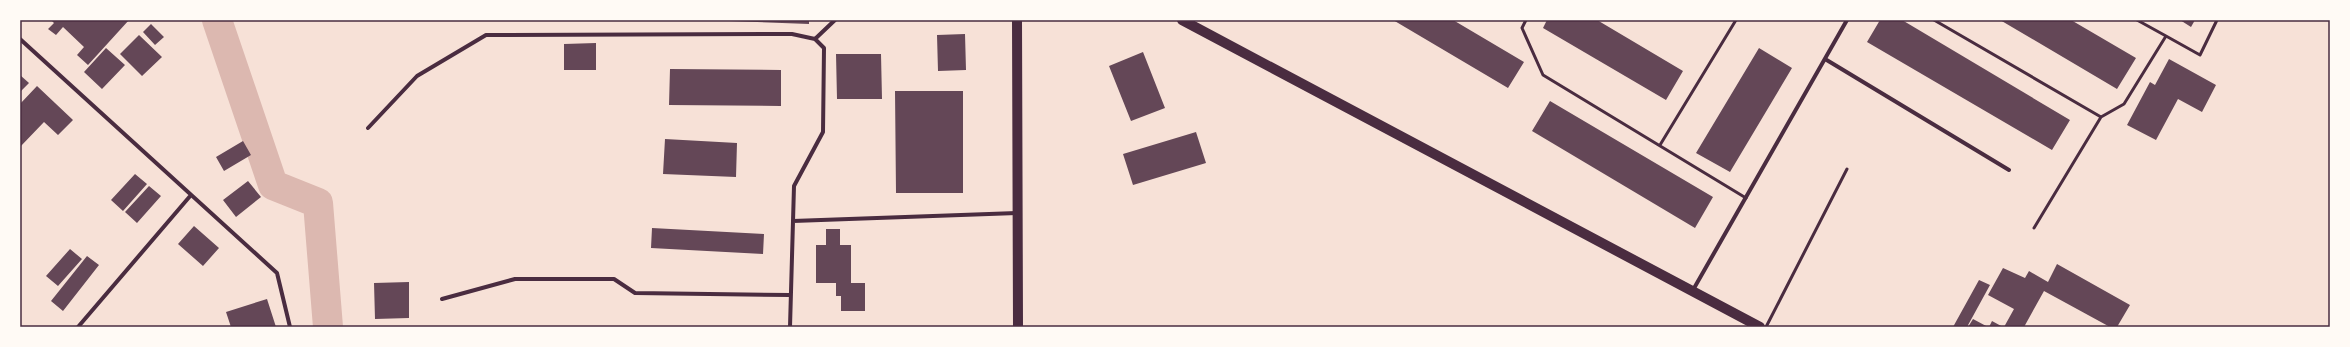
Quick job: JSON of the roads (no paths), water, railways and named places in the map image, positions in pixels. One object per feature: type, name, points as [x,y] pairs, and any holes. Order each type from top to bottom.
[{"type":"main road","points":[[1017,20],[1018,327]]},
{"type":"main road","points":[[1182,20],[1760,327]]},
{"type":"street","points":[[815,39],[835,20]]},
{"type":"street","points":[[1692,292],[1847,20]]},
{"type":"street","points":[[368,128],[417,76],[486,35],[792,34],[815,39],[824,48],[823,132],[794,186],[790,327]]},
{"type":"street","points":[[20,39],[277,273],[290,327]]},
{"type":"street","points":[[1825,59],[2009,170]]},
{"type":"street","points":[[78,327],[191,195]]},
{"type":"street","points":[[793,221],[1017,213]]},
{"type":"street","points":[[442,299],[515,279],[614,280],[636,293],[790,295]]},
{"type":"lane","points":[[1526,20],[1522,28],[1543,75],[1746,198]]},
{"type":"lane","points":[[1660,146],[1736,20]]},
{"type":"lane","points":[[1934,20],[2101,117]]},
{"type":"lane","points":[[2137,20],[2200,54],[2217,20]]},
{"type":"lane","points":[[2034,228],[2101,117],[2124,104],[2166,36]]},
{"type":"lane","points":[[1766,327],[1847,169]]},
{"type":"waterway","points":[[217,20],[273,185],[318,203],[328,327]]}]
